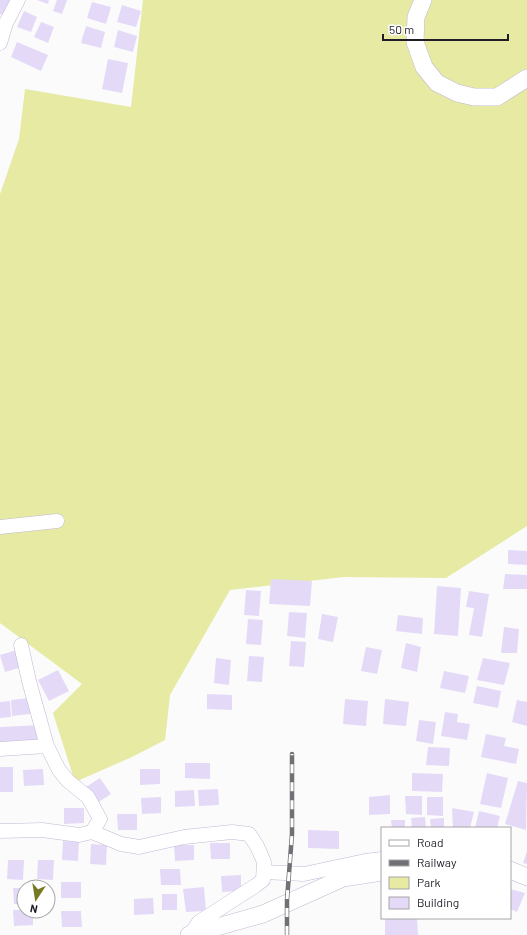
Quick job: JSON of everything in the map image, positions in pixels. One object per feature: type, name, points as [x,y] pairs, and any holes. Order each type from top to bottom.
[{"type":"street","points":[[0,43],[6,23],[18,0]]},
{"type":"street","points":[[423,0],[416,16],[415,42],[424,67],[437,83],[457,93],[474,97],[497,97],[527,78]]},
{"type":"street","points":[[0,527],[57,521]]},
{"type":"street","points":[[21,645],[47,746],[59,770],[68,781],[88,797],[100,819],[92,832]]},
{"type":"street","points":[[0,749],[47,746]]},
{"type":"street","points":[[0,831],[42,830],[79,836],[92,832],[121,844],[139,847],[184,837],[232,832],[249,834],[257,846],[264,862],[263,880],[199,922],[190,935]]},
{"type":"street","points":[[264,872],[304,874],[365,860],[381,859]]},
{"type":"street","points":[[511,870],[527,877]]},
{"type":"street","points":[[190,935],[263,914],[343,878],[381,872]]},
{"type":"green space","points":[[143,0],[527,0],[527,526],[446,578],[344,577],[230,590],[170,695],[165,740],[132,757],[75,782],[53,713],[82,684],[0,623],[0,194],[19,139],[25,89],[131,107]]},
{"type":"building","points":[[0,0],[11,0],[5,16],[0,14]]},
{"type":"building","points":[[37,0],[49,0],[48,4]]},
{"type":"building","points":[[57,0],[67,0],[62,14],[53,11]]},
{"type":"building","points":[[92,2],[111,7],[106,24],[87,18]]},
{"type":"building","points":[[122,5],[141,11],[136,27],[117,22]]},
{"type":"building","points":[[24,11],[37,17],[31,32],[17,27]]},
{"type":"building","points":[[41,22],[54,27],[48,43],[34,37]]},
{"type":"building","points":[[86,26],[105,32],[101,48],[81,43]]},
{"type":"building","points":[[118,30],[137,36],[133,52],[114,47]]},
{"type":"building","points":[[17,42],[48,55],[41,71],[11,57]]},
{"type":"building","points":[[108,59],[128,63],[122,93],[102,89]]},
{"type":"building","points":[[508,550],[527,551],[527,565],[508,564]]},
{"type":"building","points":[[505,574],[527,575],[527,589],[503,589]]},
{"type":"building","points":[[271,579],[312,581],[310,606],[269,604]]},
{"type":"building","points":[[437,586],[461,588],[458,636],[434,634]]},
{"type":"building","points":[[246,590],[261,591],[259,616],[244,615]]},
{"type":"building","points":[[469,591],[489,594],[482,637],[469,635],[474,608],[466,607]]},
{"type":"building","points":[[289,612],[307,613],[305,638],[287,636]]},
{"type":"building","points":[[322,614],[338,617],[333,642],[318,639]]},
{"type":"building","points":[[398,615],[423,618],[422,634],[396,631]]},
{"type":"building","points":[[248,619],[263,620],[261,645],[246,644]]},
{"type":"building","points":[[504,627],[519,629],[517,653],[501,653]]},
{"type":"building","points":[[291,641],[306,642],[304,667],[289,666]]},
{"type":"building","points":[[406,643],[421,647],[417,672],[401,668]]},
{"type":"building","points":[[366,647],[382,650],[377,674],[361,671]]},
{"type":"building","points":[[17,650],[22,667],[5,672],[0,655]]},
{"type":"building","points":[[249,656],[264,657],[262,682],[247,681]]},
{"type":"building","points":[[216,658],[231,660],[229,685],[214,683]]},
{"type":"building","points":[[483,658],[510,663],[504,685],[477,680]]},
{"type":"building","points":[[58,670],[69,691],[49,701],[38,680]]},
{"type":"building","points":[[444,671],[469,676],[465,693],[440,688]]},
{"type":"building","points":[[477,686],[501,691],[498,708],[473,703]]},
{"type":"building","points":[[207,694],[232,695],[232,710],[207,709]]},
{"type":"building","points":[[29,698],[30,714],[12,716],[11,700]]},
{"type":"building","points":[[345,699],[368,701],[366,726],[343,724]]},
{"type":"building","points":[[385,699],[409,702],[406,726],[383,724]]},
{"type":"building","points":[[517,700],[527,702],[527,726],[512,722]]},
{"type":"building","points":[[10,701],[11,717],[0,718],[0,702]]},
{"type":"building","points":[[445,712],[458,714],[457,722],[470,724],[467,740],[441,736]]},
{"type":"building","points":[[419,720],[436,722],[433,744],[416,741]]},
{"type":"building","points":[[40,725],[41,742],[0,744],[0,727]]},
{"type":"building","points":[[486,734],[506,738],[504,746],[519,749],[516,764],[481,757]]},
{"type":"building","points":[[428,747],[450,748],[449,766],[426,765]]},
{"type":"building","points":[[185,763],[210,763],[210,779],[185,778]]},
{"type":"building","points":[[0,767],[13,767],[13,792],[0,792]]},
{"type":"building","points":[[43,769],[44,785],[24,786],[23,770]]},
{"type":"building","points":[[140,769],[160,769],[160,784],[140,785]]},
{"type":"building","points":[[412,773],[443,774],[442,792],[412,791]]},
{"type":"building","points":[[487,773],[508,778],[501,808],[480,804]]},
{"type":"building","points":[[100,778],[111,794],[97,803],[86,787]]},
{"type":"building","points":[[518,781],[527,783],[526,830],[505,824]]},
{"type":"building","points":[[218,789],[219,805],[199,806],[198,790]]},
{"type":"building","points":[[194,790],[195,806],[175,807],[175,791]]},
{"type":"building","points":[[390,795],[390,814],[369,815],[369,797]]},
{"type":"building","points":[[405,796],[422,796],[422,815],[406,814]]},
{"type":"building","points":[[161,797],[161,813],[142,814],[141,798]]},
{"type":"building","points":[[427,797],[443,797],[443,816],[427,815]]},
{"type":"building","points":[[64,808],[84,808],[84,823],[64,824]]},
{"type":"building","points":[[452,808],[474,812],[470,827],[453,827]]},
{"type":"building","points":[[479,811],[500,816],[497,827],[475,827]]},
{"type":"building","points":[[117,814],[137,814],[137,830],[118,830]]},
{"type":"building","points":[[425,817],[426,827],[412,827],[411,818]]},
{"type":"building","points":[[444,818],[444,827],[431,827],[430,819]]},
{"type":"building","points":[[391,820],[405,820],[405,827],[392,827]]},
{"type":"building","points":[[308,830],[339,831],[339,849],[308,848]]},
{"type":"building","points":[[63,841],[79,842],[78,861],[62,860]]},
{"type":"building","points":[[210,843],[230,843],[230,859],[211,859]]},
{"type":"building","points":[[91,844],[107,845],[106,865],[90,864]]},
{"type":"building","points":[[174,845],[194,845],[194,860],[175,861]]},
{"type":"building","points":[[527,851],[527,864],[523,863]]},
{"type":"building","points":[[8,860],[24,860],[23,879],[7,879]]},
{"type":"building","points":[[38,860],[54,860],[53,879],[37,879]]},
{"type":"building","points":[[160,869],[180,869],[181,885],[161,885]]},
{"type":"building","points":[[241,875],[241,891],[222,892],[221,876]]},
{"type":"building","points":[[61,882],[81,882],[81,898],[61,898]]},
{"type":"building","points":[[204,887],[206,911],[186,912],[183,889]]},
{"type":"building","points":[[13,888],[16,888],[16,904],[14,904]]},
{"type":"building","points":[[511,889],[525,893],[517,912],[511,909]]},
{"type":"building","points":[[162,894],[177,894],[177,910],[162,910]]},
{"type":"building","points":[[153,898],[154,914],[134,915],[134,899]]},
{"type":"building","points":[[13,910],[16,910],[16,919],[33,919],[33,925],[14,926]]},
{"type":"building","points":[[61,911],[81,911],[82,927],[62,927]]},
{"type":"building","points":[[385,919],[417,919],[418,935],[385,935]]},
{"type":"railway","points":[[287,935],[287,900],[292,834],[292,754]]}]
